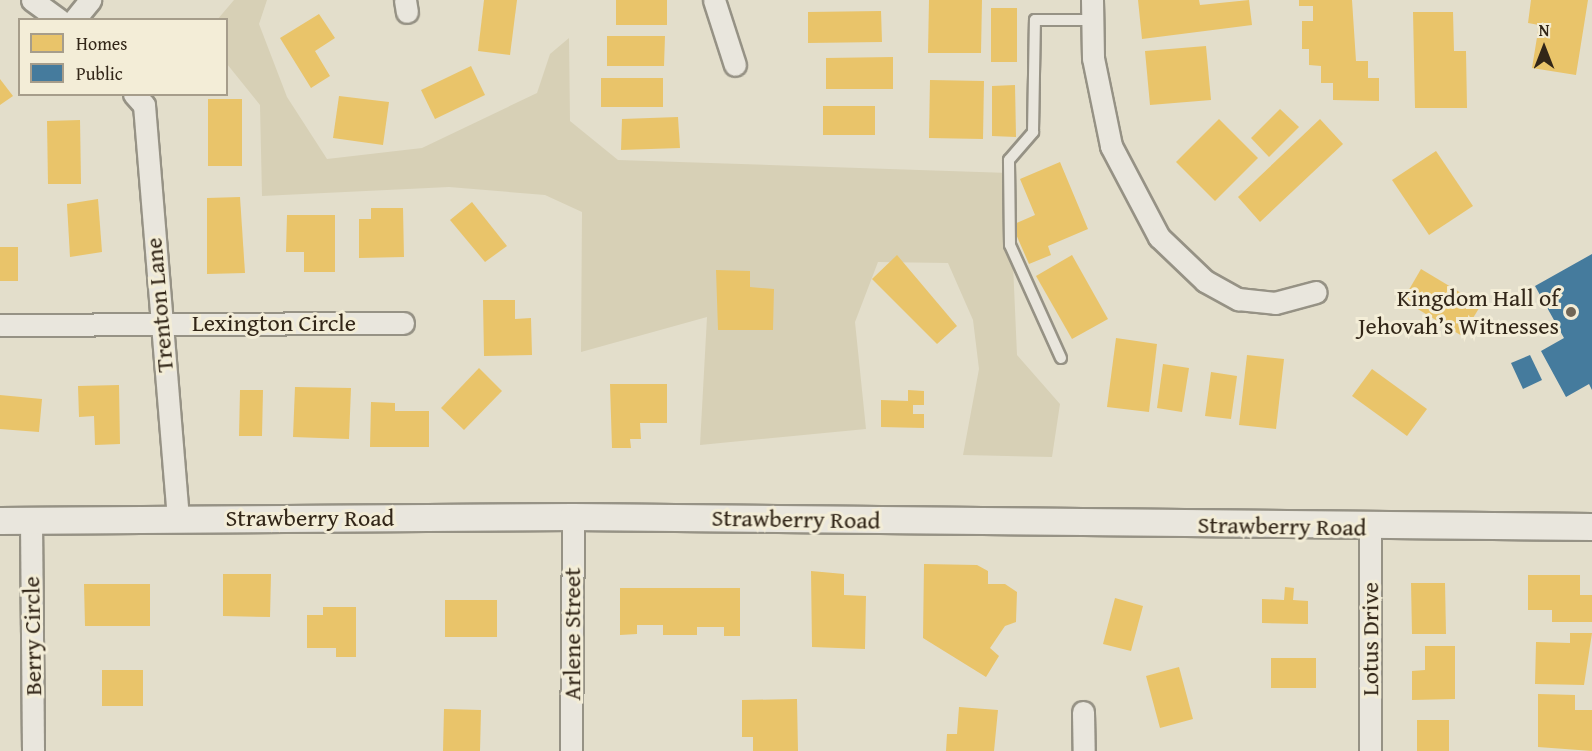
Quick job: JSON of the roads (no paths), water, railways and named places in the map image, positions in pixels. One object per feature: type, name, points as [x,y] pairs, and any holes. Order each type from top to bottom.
[{"type":"street","points":[[32,0],[57,18]]},
{"type":"street","points":[[76,18],[90,0]]},
{"type":"street","points":[[714,0],[735,65]]},
{"type":"street","points":[[1092,10],[1093,58],[1112,146],[1159,237],[1205,281],[1238,299],[1275,303],[1316,292]]},
{"type":"street","name":"Trenton Lane","points":[[136,96],[144,105],[160,323],[178,519]]},
{"type":"street","name":"Lexington Circle","points":[[0,325],[403,324]]},
{"type":"street","name":"Strawberry Road","points":[[0,521],[573,517],[1370,527],[1592,527]]},
{"type":"street","name":"Arlene Street","points":[[571,751],[573,517]]},
{"type":"street","name":"Berry Circle","points":[[31,520],[33,751]]},
{"type":"street","name":"Lotus Drive","points":[[1370,527],[1370,751]]},
{"type":"street","points":[[1083,712],[1084,751]]},
{"type":"lane","points":[[1061,358],[1010,245],[1009,159],[1033,132],[1035,20],[1092,10]]},
{"type":"place","name":"Kingdom Hall of Jehovah’s Witnesses","points":[[1571,312]]}]
